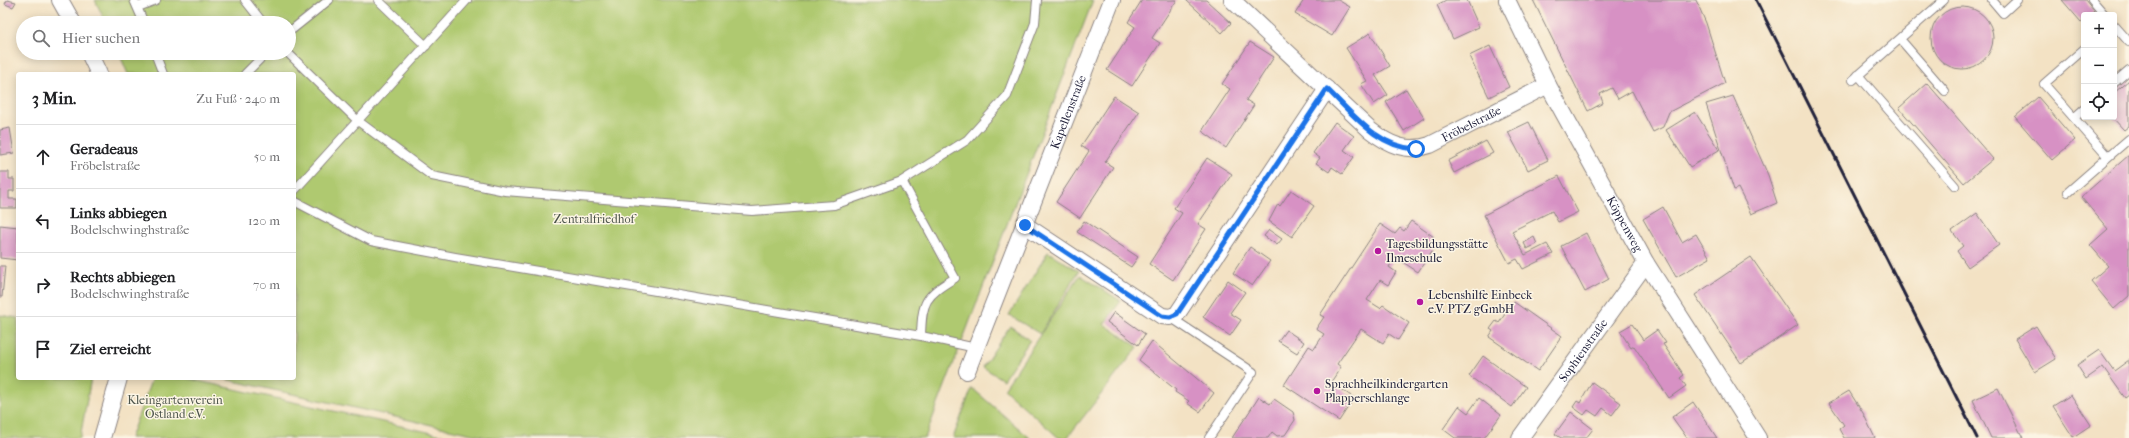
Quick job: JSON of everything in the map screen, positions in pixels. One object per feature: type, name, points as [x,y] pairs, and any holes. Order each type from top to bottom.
[{"type":"street","points":[[60,0],[69,16]]},
{"type":"street","name":"Kapellenstraße","points":[[967,371],[1112,0]]},
{"type":"street","name":"Fröbelstraße","points":[[1232,0],[1381,139],[1398,147],[1416,149],[1430,145],[1548,85]]},
{"type":"street","name":"Köppenweg","points":[[1507,0],[1548,85],[1646,263],[1758,438]]},
{"type":"street","points":[[92,60],[98,72]]},
{"type":"street","points":[[1025,225],[1162,316],[1170,317],[1177,314],[1327,89]]},
{"type":"street","name":"Sophienstraße","points":[[1520,438],[1646,263]]},
{"type":"street","points":[[102,438],[118,380]]},
{"type":"lane","points":[[141,16],[136,4],[156,0]]},
{"type":"lane","points":[[245,0],[258,16]]},
{"type":"lane","points":[[296,26],[329,0]]},
{"type":"lane","points":[[378,0],[426,46]]},
{"type":"lane","points":[[296,189],[467,0]]},
{"type":"lane","points":[[295,60],[358,121],[432,176],[506,191],[752,211],[834,205],[902,181],[967,140],[1007,96],[1035,23],[1037,0]]},
{"type":"lane","points":[[1944,0],[1856,77],[1955,186]]},
{"type":"lane","points":[[1992,0],[2003,13],[2017,0]]},
{"type":"lane","points":[[2092,0],[2102,12]]},
{"type":"lane","points":[[2117,28],[2129,42]]},
{"type":"lane","points":[[1900,39],[1945,91]]},
{"type":"lane","points":[[2081,52],[2044,84],[2108,157]]},
{"type":"lane","points":[[158,60],[162,72]]},
{"type":"lane","points":[[247,72],[259,60]]},
{"type":"lane","points":[[2117,80],[2129,70]]},
{"type":"lane","points":[[2074,118],[2081,112]]},
{"type":"lane","points":[[2068,192],[2129,139]]},
{"type":"lane","points":[[902,181],[955,278],[936,289],[926,300],[922,314],[921,336]]},
{"type":"lane","points":[[296,202],[371,241],[462,258],[921,336],[976,348]]},
{"type":"lane","points":[[1170,317],[1253,372],[1209,438]]},
{"type":"green space","name":"Zentralfriedhof","points":[[95,0],[1093,0],[925,438],[490,438],[229,380],[296,380],[296,72],[127,72],[122,60],[296,60],[296,16],[103,16]]},
{"type":"green space","points":[[1048,252],[1079,271],[1040,334],[1009,315]]},
{"type":"green space","points":[[1080,275],[1121,301],[1104,324],[1138,347],[1067,438],[1059,438],[1004,389]]},
{"type":"green space","points":[[0,315],[16,318],[16,380],[91,380],[80,438],[0,438]]},
{"type":"green space","points":[[1010,326],[1030,340],[1003,380],[983,367]]},
{"type":"green space","name":"Kleingartenverein Ostland e.V.","points":[[151,380],[194,380],[455,438],[130,438]]},
{"type":"green space","points":[[972,388],[1030,438],[953,438]]},
{"type":"building","points":[[7,0],[16,2],[13,7],[5,4]]},
{"type":"building","points":[[1142,0],[1177,0],[1152,38],[1160,43],[1132,86],[1107,70],[1135,27],[1128,22]]},
{"type":"building","points":[[1186,0],[1206,0],[1231,23],[1222,33]]},
{"type":"building","points":[[1304,0],[1338,0],[1350,7],[1332,36],[1295,14]]},
{"type":"building","points":[[1446,0],[1467,0],[1479,27],[1453,39],[1437,5]]},
{"type":"building","points":[[1533,0],[1696,0],[1706,23],[1725,83],[1669,112],[1663,127],[1653,132],[1632,91],[1618,99],[1612,88],[1600,94],[1603,103],[1588,111]]},
{"type":"building","points":[[2062,0],[2085,0],[2094,11],[2081,12],[2081,22]]},
{"type":"building","points":[[1956,7],[1968,7],[1984,16],[1991,26],[1993,38],[1991,50],[1984,60],[1968,69],[1956,69],[1945,64],[1936,55],[1931,44],[1931,32],[1936,21],[1945,12]]},
{"type":"building","points":[[1370,33],[1390,66],[1375,75],[1388,95],[1374,104],[1361,84],[1367,81],[1346,48]]},
{"type":"building","points":[[1250,42],[1274,57],[1246,100],[1254,105],[1226,148],[1202,131],[1230,89],[1222,84]]},
{"type":"building","points":[[1490,46],[1509,87],[1489,97],[1469,56]]},
{"type":"building","points":[[2129,80],[2129,126],[2124,130],[2115,120],[2117,120],[2117,90]]},
{"type":"building","points":[[1927,83],[1993,159],[1964,183],[1899,108]]},
{"type":"building","points":[[1406,89],[1424,118],[1404,131],[1386,102]]},
{"type":"building","points":[[1114,96],[1139,112],[1105,162],[1113,167],[1080,218],[1056,202],[1089,151],[1081,146]]},
{"type":"building","points":[[1733,96],[1768,175],[1777,203],[1751,214],[1738,188],[1734,190],[1706,104]]},
{"type":"building","points":[[2038,97],[2075,140],[2052,160],[2015,117]]},
{"type":"building","points":[[1695,112],[1719,150],[1690,167],[1666,130]]},
{"type":"building","points":[[1335,122],[1354,136],[1344,150],[1354,157],[1342,174],[1332,167],[1329,172],[1316,163],[1320,158],[1313,153]]},
{"type":"building","points":[[1529,122],[1548,160],[1528,170],[1508,132]]},
{"type":"building","points":[[10,128],[14,153],[0,155],[0,130]]},
{"type":"building","points":[[1486,141],[1493,153],[1454,173],[1448,161]]},
{"type":"building","points":[[2129,155],[2129,296],[2114,309],[2091,281],[2108,266],[2090,245],[2108,229],[2081,197]]},
{"type":"building","points":[[1207,158],[1232,174],[1198,224],[1206,229],[1173,280],[1149,264],[1182,213],[1174,208]]},
{"type":"building","points":[[0,172],[9,172],[9,179],[14,179],[14,191],[9,191],[9,199],[16,199],[16,208],[0,208]]},
{"type":"building","points":[[1559,176],[1578,212],[1558,222],[1552,211],[1512,231],[1525,255],[1547,244],[1553,254],[1523,269],[1517,259],[1509,263],[1484,215]]},
{"type":"building","points":[[1291,190],[1314,206],[1292,237],[1269,221],[1278,204],[1280,206]]},
{"type":"building","points":[[1663,207],[1682,242],[1696,234],[1710,258],[1676,277],[1643,219]]},
{"type":"building","points":[[1977,213],[1999,245],[1968,267],[1957,251],[1963,246],[1952,231]]},
{"type":"building","points":[[1084,221],[1138,257],[1131,267],[1077,232]]},
{"type":"building","points":[[1411,221],[1434,237],[1429,245],[1434,248],[1418,272],[1395,257],[1389,267],[1396,272],[1388,285],[1380,280],[1367,300],[1380,308],[1383,305],[1409,323],[1398,340],[1389,334],[1383,343],[1361,329],[1337,364],[1341,367],[1331,382],[1354,398],[1339,421],[1284,385],[1309,346],[1314,349],[1324,334],[1316,329],[1324,317],[1320,315],[1380,224],[1395,234],[1400,228],[1404,231]]},
{"type":"building","points":[[0,225],[16,227],[16,260],[0,258]]},
{"type":"building","points":[[1269,230],[1282,239],[1277,245],[1264,236]]},
{"type":"building","points":[[1586,233],[1609,279],[1585,292],[1561,246]]},
{"type":"building","points":[[1534,237],[1537,244],[1527,249],[1524,243]]},
{"type":"building","points":[[1250,247],[1270,261],[1252,286],[1233,273]]},
{"type":"building","points":[[1751,257],[1798,325],[1741,363],[1695,295]]},
{"type":"building","points":[[0,266],[5,266],[2,297],[0,297]]},
{"type":"building","points":[[1228,280],[1245,292],[1230,313],[1241,320],[1230,336],[1203,317]]},
{"type":"building","points":[[1514,302],[1562,336],[1538,371],[1489,337],[1493,331],[1490,329],[1496,321],[1499,323],[1505,314],[1503,312],[1508,304],[1511,306]]},
{"type":"building","points":[[1114,312],[1145,334],[1138,345],[1107,322]]},
{"type":"building","points":[[1632,324],[1643,340],[1657,330],[1666,343],[1663,344],[1684,375],[1680,378],[1686,386],[1669,398],[1634,346],[1631,348],[1620,331]]},
{"type":"building","points":[[2036,326],[2056,359],[2035,372],[2015,339]]},
{"type":"building","points":[[1286,330],[1304,342],[1297,353],[1278,341]]},
{"type":"building","points":[[1152,341],[1214,393],[1200,412],[1187,403],[1189,401],[1175,392],[1176,390],[1139,360]]},
{"type":"building","points":[[2099,350],[2114,371],[2129,360],[2129,395],[2125,398],[2103,367],[2086,379],[2077,365]]},
{"type":"building","points":[[1483,356],[1526,387],[1512,407],[1469,376]]},
{"type":"building","points":[[1592,382],[1621,403],[1612,415],[1603,408],[1597,416],[1588,410],[1584,415],[1573,407],[1577,401],[1580,403]]},
{"type":"building","points":[[1998,388],[2023,438],[1991,438],[1973,400]]},
{"type":"building","points":[[1849,391],[1863,413],[1875,438],[1844,438],[1839,429],[1844,425],[1829,403]]},
{"type":"building","points":[[2071,395],[2091,425],[2073,437],[2053,406]]},
{"type":"building","points":[[1259,397],[1270,404],[1274,399],[1293,412],[1295,420],[1285,435],[1277,436],[1272,432],[1268,438],[1232,438]]},
{"type":"building","points":[[1479,398],[1501,415],[1484,438],[1455,438],[1443,429],[1459,406],[1468,413]]},
{"type":"building","points":[[1693,402],[1717,438],[1687,438],[1672,417]]},
{"type":"building","points":[[1571,412],[1593,429],[1586,438],[1561,438],[1555,434]]},
{"type":"railway","points":[[1756,0],[1977,438]]},
{"type":"place","name":"Tagesbildungsstätte Ilmeschule","points":[[1378,251]]},
{"type":"place","name":"Lebenshilfe Einbeck e.V. PTZ gGmbH","points":[[1420,302]]},
{"type":"place","name":"Sprachheilkindergarten Plapperschlange","points":[[1317,391]]},
{"type":"route","points":[[1025,225],[1162,316],[1170,317],[1177,314],[1327,89],[1381,139],[1398,147],[1416,149]]}]
